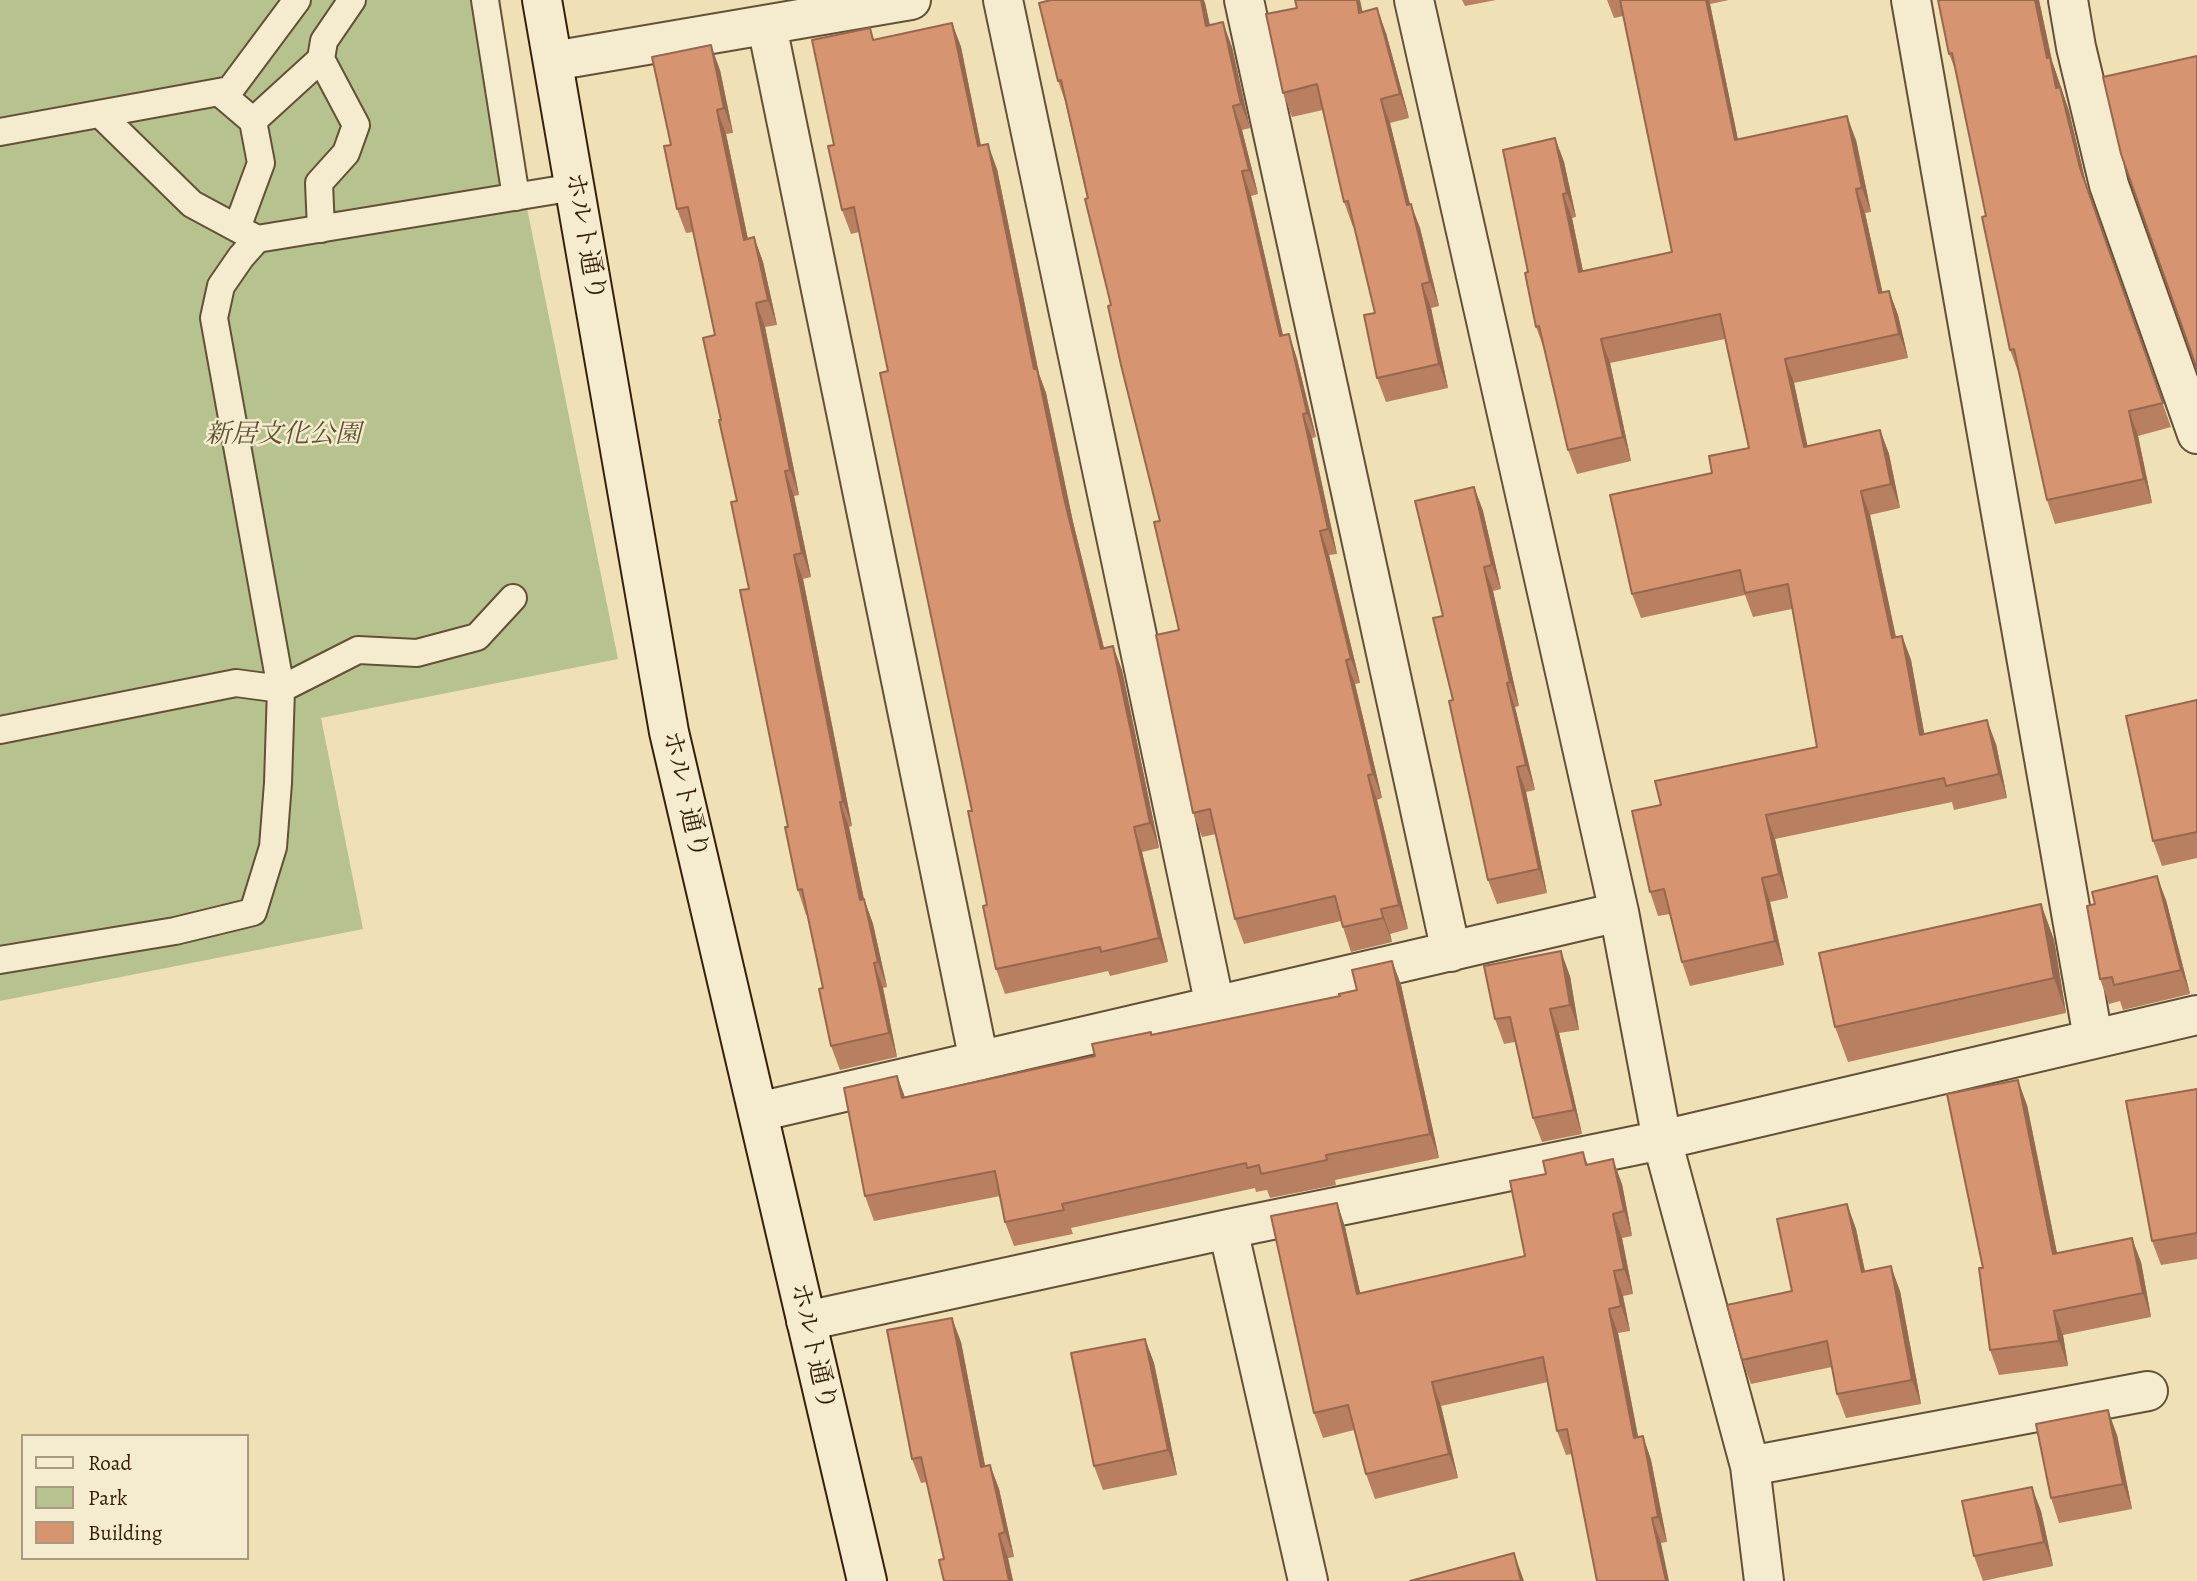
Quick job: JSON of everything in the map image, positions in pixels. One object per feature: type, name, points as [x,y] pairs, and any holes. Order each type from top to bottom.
[{"type":"street","name":"ホルト通り","points":[[542,0],[669,732],[867,1581]]},
{"type":"street","points":[[553,61],[911,0]]},
{"type":"street","points":[[1003,0],[1215,1006]]},
{"type":"street","points":[[1244,0],[1451,952]]},
{"type":"street","points":[[1415,0],[1619,912],[1662,1140],[1750,1466],[1764,1581]]},
{"type":"street","points":[[1910,0],[2093,1038]]},
{"type":"street","points":[[2068,0],[2076,47],[2109,185],[2197,434]]},
{"type":"street","points":[[767,26],[979,1061]]},
{"type":"street","points":[[758,1112],[1619,912]]},
{"type":"street","points":[[806,1321],[1228,1229],[1662,1140],[2197,1015]]},
{"type":"street","points":[[1228,1229],[1308,1581]]},
{"type":"street","points":[[1750,1466],[2148,1391]]},
{"type":"lane","points":[[0,132],[230,90],[297,0]]},
{"type":"lane","points":[[321,229],[319,183],[346,153],[356,125],[321,59],[324,41],[352,0]]},
{"type":"lane","points":[[485,0],[516,197]]},
{"type":"lane","points":[[253,121],[321,59]]},
{"type":"lane","points":[[0,960],[176,931],[254,912],[273,847],[281,689],[214,318],[221,286],[240,257],[261,163],[253,121],[219,92]]},
{"type":"lane","points":[[100,114],[192,204],[247,233],[321,229],[575,187]]},
{"type":"lane","points":[[0,730],[236,683],[281,689],[358,650],[417,653],[477,636],[513,598]]},
{"type":"green space","name":"新居文化公園","points":[[0,0],[485,0],[618,659],[321,718],[363,929],[0,1001]]},
{"type":"building","points":[[1051,0],[1201,0],[1206,26],[1223,22],[1241,104],[1233,106],[1249,170],[1242,171],[1280,336],[1289,334],[1307,413],[1303,414],[1328,529],[1320,531],[1351,659],[1346,660],[1373,774],[1368,775],[1399,905],[1381,909],[1383,918],[1343,927],[1335,896],[1235,919],[1210,809],[1193,813],[1156,635],[1179,630],[1154,522],[1160,521],[1121,365],[1108,306],[1111,305],[1085,199],[1088,198],[1061,80],[1058,81],[1039,3]]},
{"type":"building","points":[[1295,0],[1357,0],[1359,13],[1377,8],[1400,94],[1381,99],[1407,205],[1411,204],[1430,282],[1422,284],[1439,364],[1377,378],[1364,315],[1375,313],[1348,201],[1344,202],[1317,84],[1283,93],[1266,14],[1297,8]]},
{"type":"building","points":[[1620,0],[1706,0],[1735,140],[1847,116],[1862,188],[1856,189],[1879,293],[1889,291],[1899,334],[1785,359],[1804,447],[1880,430],[1891,484],[1861,491],[1892,638],[1902,636],[1920,735],[1987,720],[1999,774],[1946,786],[1944,778],[1766,815],[1779,874],[1762,878],[1775,941],[1682,962],[1664,889],[1650,892],[1632,811],[1661,805],[1655,781],[1817,747],[1788,584],[1745,593],[1740,570],[1632,594],[1610,495],[1712,473],[1709,456],[1749,448],[1720,314],[1601,339],[1623,437],[1568,450],[1539,326],[1536,327],[1525,273],[1528,272],[1503,150],[1555,138],[1567,193],[1563,194],[1579,272],[1672,252]]},
{"type":"building","points":[[1938,0],[2035,0],[2047,58],[2050,57],[2056,88],[2060,87],[2080,168],[2163,403],[2129,411],[2144,479],[2047,500],[2014,349],[2010,350],[1982,217],[1986,216],[1952,53],[1949,54]]},
{"type":"building","points":[[952,23],[978,146],[988,144],[1034,369],[1037,369],[1064,498],[1101,649],[1113,646],[1150,823],[1134,827],[1159,938],[1101,952],[1100,947],[996,969],[983,906],[987,905],[968,811],[972,811],[880,373],[888,371],[854,207],[842,210],[828,146],[834,145],[812,40],[870,28],[873,40]]},
{"type":"building","points":[[711,45],[724,108],[717,110],[744,240],[754,237],[768,300],[756,303],[790,470],[785,471],[802,553],[794,555],[860,900],[864,899],[878,962],[874,963],[889,1033],[831,1046],[819,989],[823,988],[802,889],[798,890],[785,827],[788,827],[740,590],[749,589],[731,502],[737,501],[703,338],[715,335],[688,207],[677,209],[664,146],[671,145],[652,57]]},
{"type":"building","points":[[2197,56],[2197,369],[2121,154],[2103,77]]},
{"type":"building","points":[[1474,487],[1492,565],[1484,567],[1526,765],[1517,767],[1539,869],[1488,880],[1449,701],[1453,700],[1433,618],[1443,616],[1415,501]]},
{"type":"building","points":[[2197,700],[2197,832],[2153,841],[2126,716]]},
{"type":"building","points":[[2157,876],[2181,970],[2114,985],[2112,977],[2100,979],[2087,906],[2095,904],[2092,892]]},
{"type":"building","points":[[2041,904],[2054,978],[1835,1027],[1819,953]]},
{"type":"building","points":[[1561,951],[1570,1005],[1550,1009],[1574,1110],[1533,1118],[1510,1017],[1495,1019],[1484,966]]},
{"type":"building","points":[[1392,961],[1430,1134],[1326,1155],[1327,1160],[1261,1174],[1259,1165],[1247,1168],[1246,1163],[1062,1204],[1064,1210],[1005,1222],[995,1171],[865,1196],[844,1088],[897,1076],[902,1098],[1095,1056],[1092,1044],[1151,1032],[1151,1035],[1340,996],[1339,994],[1357,990],[1352,970]]},
{"type":"building","points":[[2018,1080],[2053,1254],[2132,1238],[2143,1293],[2054,1311],[2059,1341],[1990,1350],[1979,1268],[1983,1268],[1947,1094]]},
{"type":"building","points":[[2197,1089],[2197,1233],[2152,1241],[2126,1101]]},
{"type":"building","points":[[1583,1152],[1586,1165],[1613,1159],[1624,1211],[1613,1214],[1624,1269],[1614,1271],[1621,1306],[1609,1309],[1634,1438],[1643,1436],[1658,1517],[1652,1518],[1666,1581],[1597,1581],[1567,1429],[1557,1431],[1543,1357],[1432,1382],[1449,1454],[1366,1474],[1348,1405],[1314,1413],[1271,1216],[1337,1203],[1357,1294],[1525,1256],[1510,1181],[1546,1174],[1543,1161]]},
{"type":"building","points":[[1847,1204],[1862,1272],[1891,1266],[1912,1380],[1837,1394],[1827,1341],[1742,1360],[1727,1305],[1792,1291],[1777,1219]]},
{"type":"building","points":[[952,1318],[981,1467],[990,1465],[1005,1532],[999,1534],[1009,1581],[944,1581],[939,1560],[944,1559],[921,1457],[912,1459],[887,1330]]},
{"type":"building","points":[[1145,1339],[1168,1450],[1094,1466],[1071,1353]]},
{"type":"building","points":[[2108,1410],[2123,1484],[2051,1498],[2036,1424]]},
{"type":"building","points":[[2032,1487],[2044,1542],[1974,1556],[1962,1501]]},
{"type":"building","points":[[1514,1553],[1521,1581],[1410,1581]]}]
